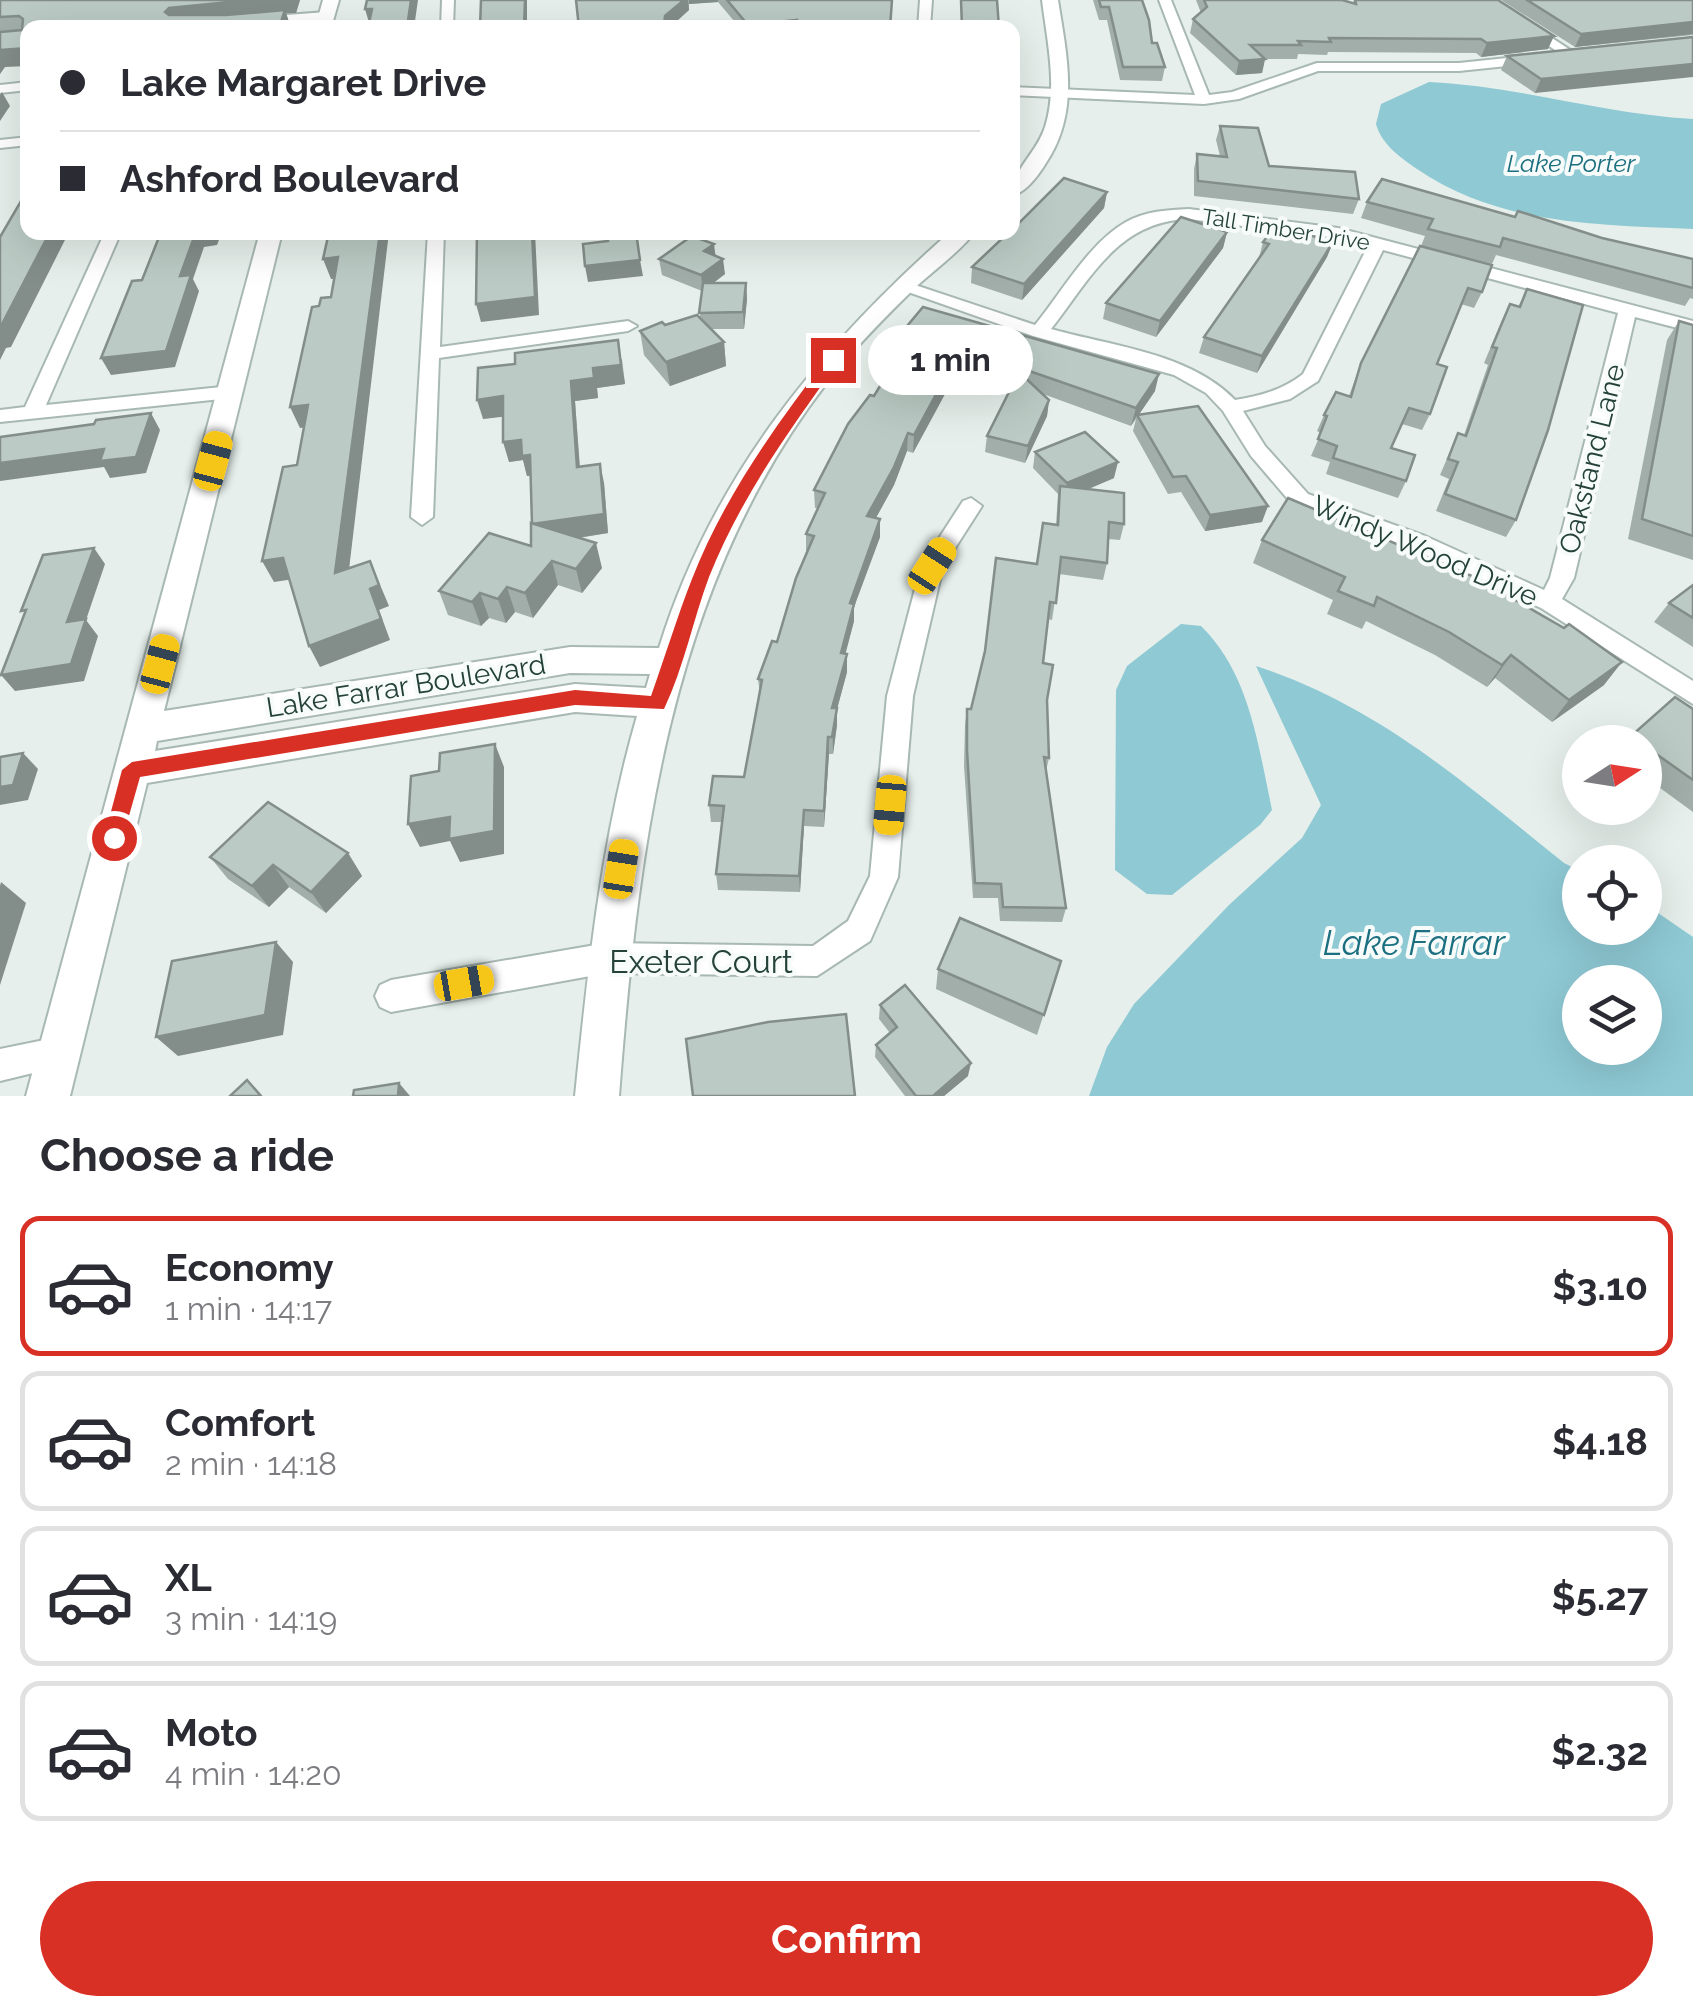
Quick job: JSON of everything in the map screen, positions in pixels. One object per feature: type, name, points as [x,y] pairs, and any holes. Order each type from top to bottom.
[{"type":"street","points":[[1020,183],[1034,170],[1053,141],[1063,95],[1050,0]]},
{"type":"street","points":[[1165,0],[1204,100]]},
{"type":"street","points":[[1486,0],[1572,55]]},
{"type":"street","points":[[270,20],[327,15]]},
{"type":"street","points":[[1020,91],[1204,100],[1234,96],[1317,67],[1458,66],[1590,53]]},
{"type":"street","name":"Tall Timber Drive","points":[[1039,332],[1102,253],[1132,226],[1160,215],[1189,214],[1338,233],[1693,327]]},
{"type":"street","points":[[33,412],[109,240]]},
{"type":"street","points":[[48,1096],[268,240]]},
{"type":"street","points":[[422,517],[436,240]]},
{"type":"street","points":[[597,1096],[607,958],[626,839],[670,661],[724,528],[778,433],[813,382],[873,314],[955,240]]},
{"type":"street","points":[[1230,406],[1269,402],[1296,389],[1311,376],[1378,243]]},
{"type":"street","name":"Windy Wood Drive","points":[[902,287],[1039,332],[1181,371],[1212,389],[1230,406],[1258,451],[1300,500],[1417,542],[1550,602],[1693,694]]},
{"type":"street","name":"Oakstand Lane","points":[[1550,602],[1562,578],[1628,312]]},
{"type":"street","points":[[429,354],[628,326]]},
{"type":"street","points":[[0,416],[231,392]]},
{"type":"street","name":"Exeter Court","points":[[392,996],[607,958],[818,960],[858,931],[884,878],[900,696],[932,566],[971,506]]},
{"type":"street","name":"Lake Farrar Boulevard","points":[[142,729],[570,660],[670,661]]},
{"type":"street","name":"Lake Farrar Boulevard","points":[[132,770],[575,698],[658,704]]},
{"type":"street","points":[[0,1065],[58,1053]]},
{"type":"water","name":"Lake Porter","points":[[1429,82],[1693,119],[1693,229],[1585,223],[1515,212],[1448,187],[1398,155],[1376,124],[1381,104]]},
{"type":"water","points":[[1181,624],[1201,626],[1231,666],[1250,712],[1272,810],[1260,825],[1172,895],[1147,894],[1115,870],[1116,690],[1127,666]]},
{"type":"water","name":"Lake Farrar","points":[[1256,666],[1301,683],[1382,725],[1455,776],[1562,861],[1562,945],[1662,945],[1662,916],[1693,937],[1693,1096],[1089,1096],[1107,1047],[1134,1004],[1229,905],[1302,838],[1321,805]]},
{"type":"building","points":[[0,0],[250,0],[169,8],[165,12],[169,15],[285,10],[282,20],[0,17]]},
{"type":"building","points":[[367,0],[411,0],[408,20],[370,20],[372,9],[365,9]]},
{"type":"building","points":[[481,0],[525,0],[524,20],[480,20]]},
{"type":"building","points":[[576,0],[684,0],[665,20],[578,20]]},
{"type":"building","points":[[727,0],[892,0],[891,20],[744,20]]},
{"type":"building","points":[[961,0],[997,0],[998,20],[962,20]]},
{"type":"building","points":[[1099,0],[1142,0],[1152,43],[1157,43],[1165,67],[1123,67],[1109,7],[1101,7]]},
{"type":"building","points":[[1204,0],[1342,0],[1356,4],[1355,0],[1498,0],[1554,36],[1487,43],[1481,39],[1329,38],[1331,42],[1298,41],[1301,45],[1250,45],[1265,59],[1239,61],[1193,19],[1207,7]]},
{"type":"building","points":[[1527,0],[1693,0],[1693,22],[1581,34]]},
{"type":"building","points":[[20,30],[20,49],[0,50],[0,32]]},
{"type":"building","points":[[1693,37],[1693,64],[1541,79],[1507,56]]},
{"type":"building","points":[[1220,126],[1258,128],[1269,166],[1355,172],[1359,199],[1198,181],[1197,154],[1227,157]]},
{"type":"building","points":[[1064,178],[1107,192],[1024,284],[972,267],[1001,240],[1020,240],[1020,222]]},
{"type":"building","points":[[1382,179],[1515,217],[1518,211],[1602,238],[1693,259],[1693,288],[1503,238],[1500,247],[1428,229],[1433,219],[1367,202]]},
{"type":"building","points":[[20,203],[20,240],[46,240],[0,328],[0,237]]},
{"type":"building","points":[[1181,217],[1227,232],[1160,321],[1106,303]]},
{"type":"building","points":[[1276,225],[1333,242],[1262,356],[1204,337],[1269,244],[1263,242]]},
{"type":"building","points":[[158,240],[193,240],[180,276],[191,275],[166,351],[101,358],[132,281],[142,280]]},
{"type":"building","points":[[327,240],[379,240],[335,573],[370,561],[379,585],[370,589],[381,619],[309,646],[283,558],[262,561],[283,467],[297,465],[308,405],[290,407],[312,307],[319,306],[321,298],[331,297],[338,257],[323,259]]},
{"type":"building","points":[[477,240],[532,240],[535,297],[476,304]]},
{"type":"building","points":[[637,240],[640,260],[585,266],[583,244]]},
{"type":"building","points":[[686,240],[703,240],[714,244],[704,251],[723,259],[701,275],[659,259]]},
{"type":"building","points":[[1420,246],[1492,265],[1482,292],[1468,288],[1437,364],[1447,367],[1430,414],[1409,408],[1391,448],[1415,455],[1406,481],[1333,458],[1337,446],[1318,439],[1336,392],[1351,397],[1361,363]]},
{"type":"building","points":[[703,283],[746,283],[743,312],[699,313]]},
{"type":"building","points":[[1527,289],[1583,305],[1548,430],[1516,520],[1445,494],[1458,462],[1448,459],[1458,433],[1466,436],[1497,348],[1492,347],[1510,304],[1520,307]]},
{"type":"building","points":[[923,307],[1159,374],[1136,408],[1012,365],[1018,370],[959,352],[914,435],[908,433],[867,516],[880,519],[850,603],[854,604],[841,653],[847,654],[832,708],[837,708],[832,737],[828,737],[824,811],[804,810],[799,876],[716,874],[724,806],[709,805],[713,776],[744,777],[762,680],[758,679],[772,641],[777,642],[796,578],[814,536],[806,534],[825,493],[814,490],[848,424],[870,395],[874,396],[907,341],[897,338]]},
{"type":"building","points":[[697,315],[724,342],[666,362],[640,331],[662,322],[665,325]]},
{"type":"building","points":[[1679,321],[1693,325],[1693,536],[1642,519]]},
{"type":"building","points":[[618,340],[621,365],[593,368],[594,378],[571,381],[577,467],[600,464],[604,514],[532,524],[530,455],[522,456],[521,440],[503,442],[503,396],[477,400],[478,368],[515,364],[515,353]]},
{"type":"building","points":[[1019,372],[1049,400],[1028,446],[987,436]]},
{"type":"building","points":[[1198,406],[1268,506],[1210,515],[1186,476],[1173,477],[1137,415]]},
{"type":"building","points":[[151,413],[136,457],[100,461],[104,449],[0,463],[0,437]]},
{"type":"building","points":[[1085,432],[1118,462],[1067,483],[1035,452]]},
{"type":"building","points":[[1060,486],[1124,493],[1124,524],[1109,522],[1107,563],[1061,557],[1056,603],[1050,602],[1043,663],[1053,665],[1047,700],[1049,758],[1044,757],[1066,908],[1003,907],[1001,884],[975,883],[967,709],[971,709],[985,651],[996,558],[1037,564],[1043,523],[1058,525]]},
{"type":"building","points":[[1288,498],[1477,578],[1564,628],[1569,624],[1622,662],[1569,700],[1511,655],[1502,665],[1449,632],[1377,597],[1374,606],[1338,591],[1345,577],[1262,540]]},
{"type":"building","points":[[531,523],[596,543],[576,569],[552,561],[525,593],[507,587],[498,599],[480,593],[472,602],[439,591],[489,533],[531,546]]},
{"type":"building","points":[[94,548],[67,622],[86,619],[71,664],[1,675],[43,555]]},
{"type":"building","points":[[1693,585],[1693,618],[1669,603]]},
{"type":"building","points":[[1675,697],[1693,709],[1693,780],[1662,758],[1662,725],[1643,725]]},
{"type":"building","points":[[495,744],[494,831],[449,839],[450,817],[408,824],[411,776],[439,771],[440,753]]},
{"type":"building","points":[[23,753],[13,785],[0,787],[0,757]]},
{"type":"building","points":[[268,802],[348,853],[311,892],[273,865],[252,886],[210,857]]},
{"type":"building","points":[[960,918],[1061,961],[1044,1015],[938,969]]},
{"type":"building","points":[[276,942],[265,1015],[156,1037],[172,961]]},
{"type":"building","points":[[905,985],[971,1063],[933,1096],[916,1096],[876,1045],[897,1027],[880,1005]]},
{"type":"building","points":[[846,1014],[855,1096],[693,1096],[686,1039],[768,1022]]},
{"type":"building","points":[[247,1080],[261,1096],[230,1096]]},
{"type":"building","points":[[399,1083],[398,1096],[353,1096],[354,1090]]},
{"type":"route","points":[[114,838],[132,770],[575,698],[658,704],[701,577],[732,512],[778,433],[833,360]]}]
